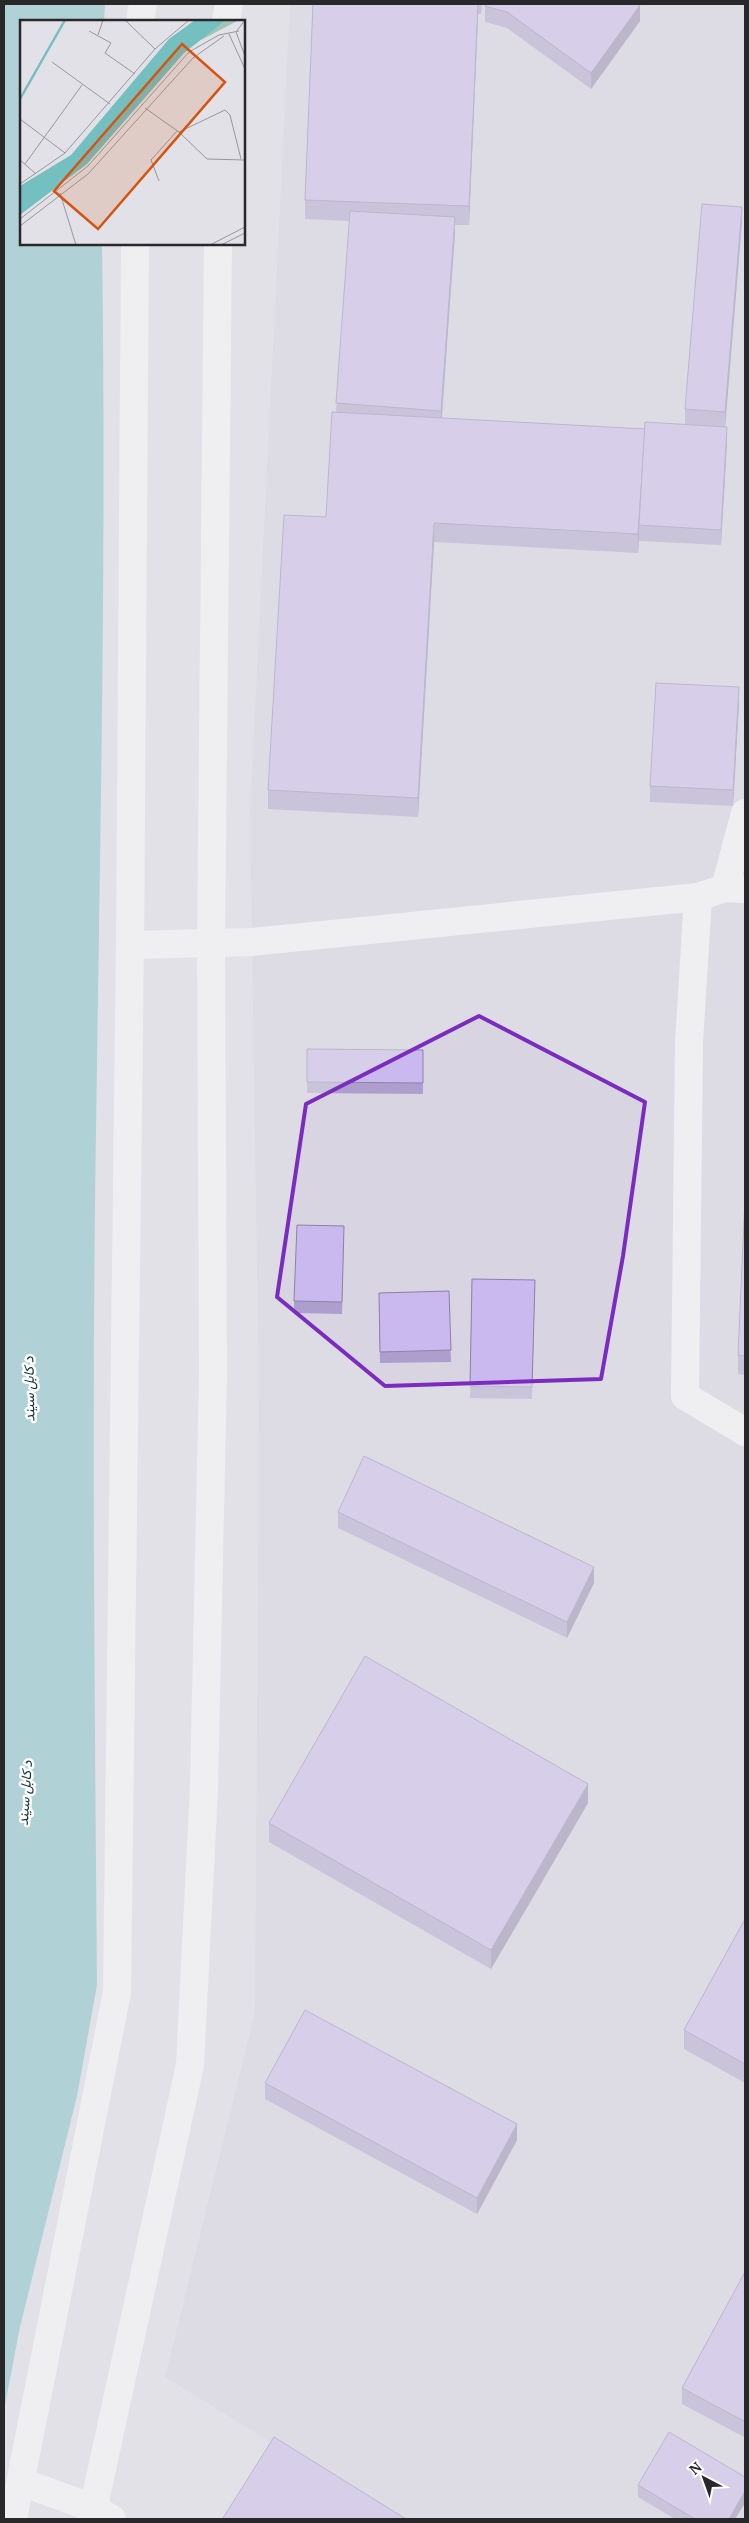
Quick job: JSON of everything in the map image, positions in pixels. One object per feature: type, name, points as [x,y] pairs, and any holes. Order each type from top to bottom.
[{"type":"street","points":[[140,20],[143,4]]},
{"type":"street","points":[[226,20],[229,4]]},
{"type":"street","points":[[13,2519],[117,1992],[130,945],[134,245]]},
{"type":"street","points":[[21,2482],[99,2515],[190,2065],[204,1788],[212,1423],[211,943],[218,245]]},
{"type":"street","points":[[130,945],[252,942],[698,897],[735,889],[745,813]]},
{"type":"street","points":[[698,897],[689,1042],[685,1396],[745,1432]]},
{"type":"highlighted area","points":[[479,1016],[645,1102],[623,1256],[601,1379],[385,1386],[277,1297],[306,1104]]},
{"type":"shaded area","points":[[290,4],[745,4],[745,2519],[395,2519],[165,2377],[255,2012],[259,1408],[250,810]]},
{"type":"water","name":"د کابل سيند","points":[[4,4],[105,4],[104,20],[20,20],[20,245],[102,245],[104,485],[94,1401],[97,1985],[77,2096],[20,2327],[4,2410]]},
{"type":"building","points":[[313,4],[478,4],[469,206],[305,200]]},
{"type":"building","points":[[485,4],[640,5],[591,73],[507,12],[485,6]]},
{"type":"building","points":[[702,204],[742,207],[725,412],[685,409]]},
{"type":"building","points":[[350,211],[455,217],[441,411],[336,403]]},
{"type":"building","points":[[332,412],[645,429],[638,534],[434,523],[418,798],[268,790],[284,515],[326,517]]},
{"type":"building","points":[[645,422],[727,427],[721,530],[639,525]]},
{"type":"building","points":[[656,683],[739,687],[733,790],[650,786]]},
{"type":"building","points":[[307,1049],[423,1050],[423,1083],[307,1082]]},
{"type":"building","points":[[745,1199],[745,1356],[738,1355]]},
{"type":"building","points":[[297,1225],[344,1226],[342,1302],[294,1301]]},
{"type":"building","points":[[472,1279],[535,1280],[532,1387],[470,1386]]},
{"type":"building","points":[[449,1291],[451,1350],[380,1352],[379,1293]]},
{"type":"building","points":[[364,1456],[594,1567],[567,1622],[338,1512]]},
{"type":"building","points":[[365,1656],[588,1784],[491,1950],[269,1823]]},
{"type":"building","points":[[745,1919],[745,2064],[684,2030]]},
{"type":"building","points":[[305,2010],[517,2124],[477,2198],[265,2083]]},
{"type":"building","points":[[745,2272],[745,2418],[744,2421],[682,2388]]},
{"type":"building","points":[[669,2432],[745,2477],[745,2491],[729,2519],[695,2519],[638,2485]]},
{"type":"building","points":[[274,2437],[406,2519],[224,2519]]}]
